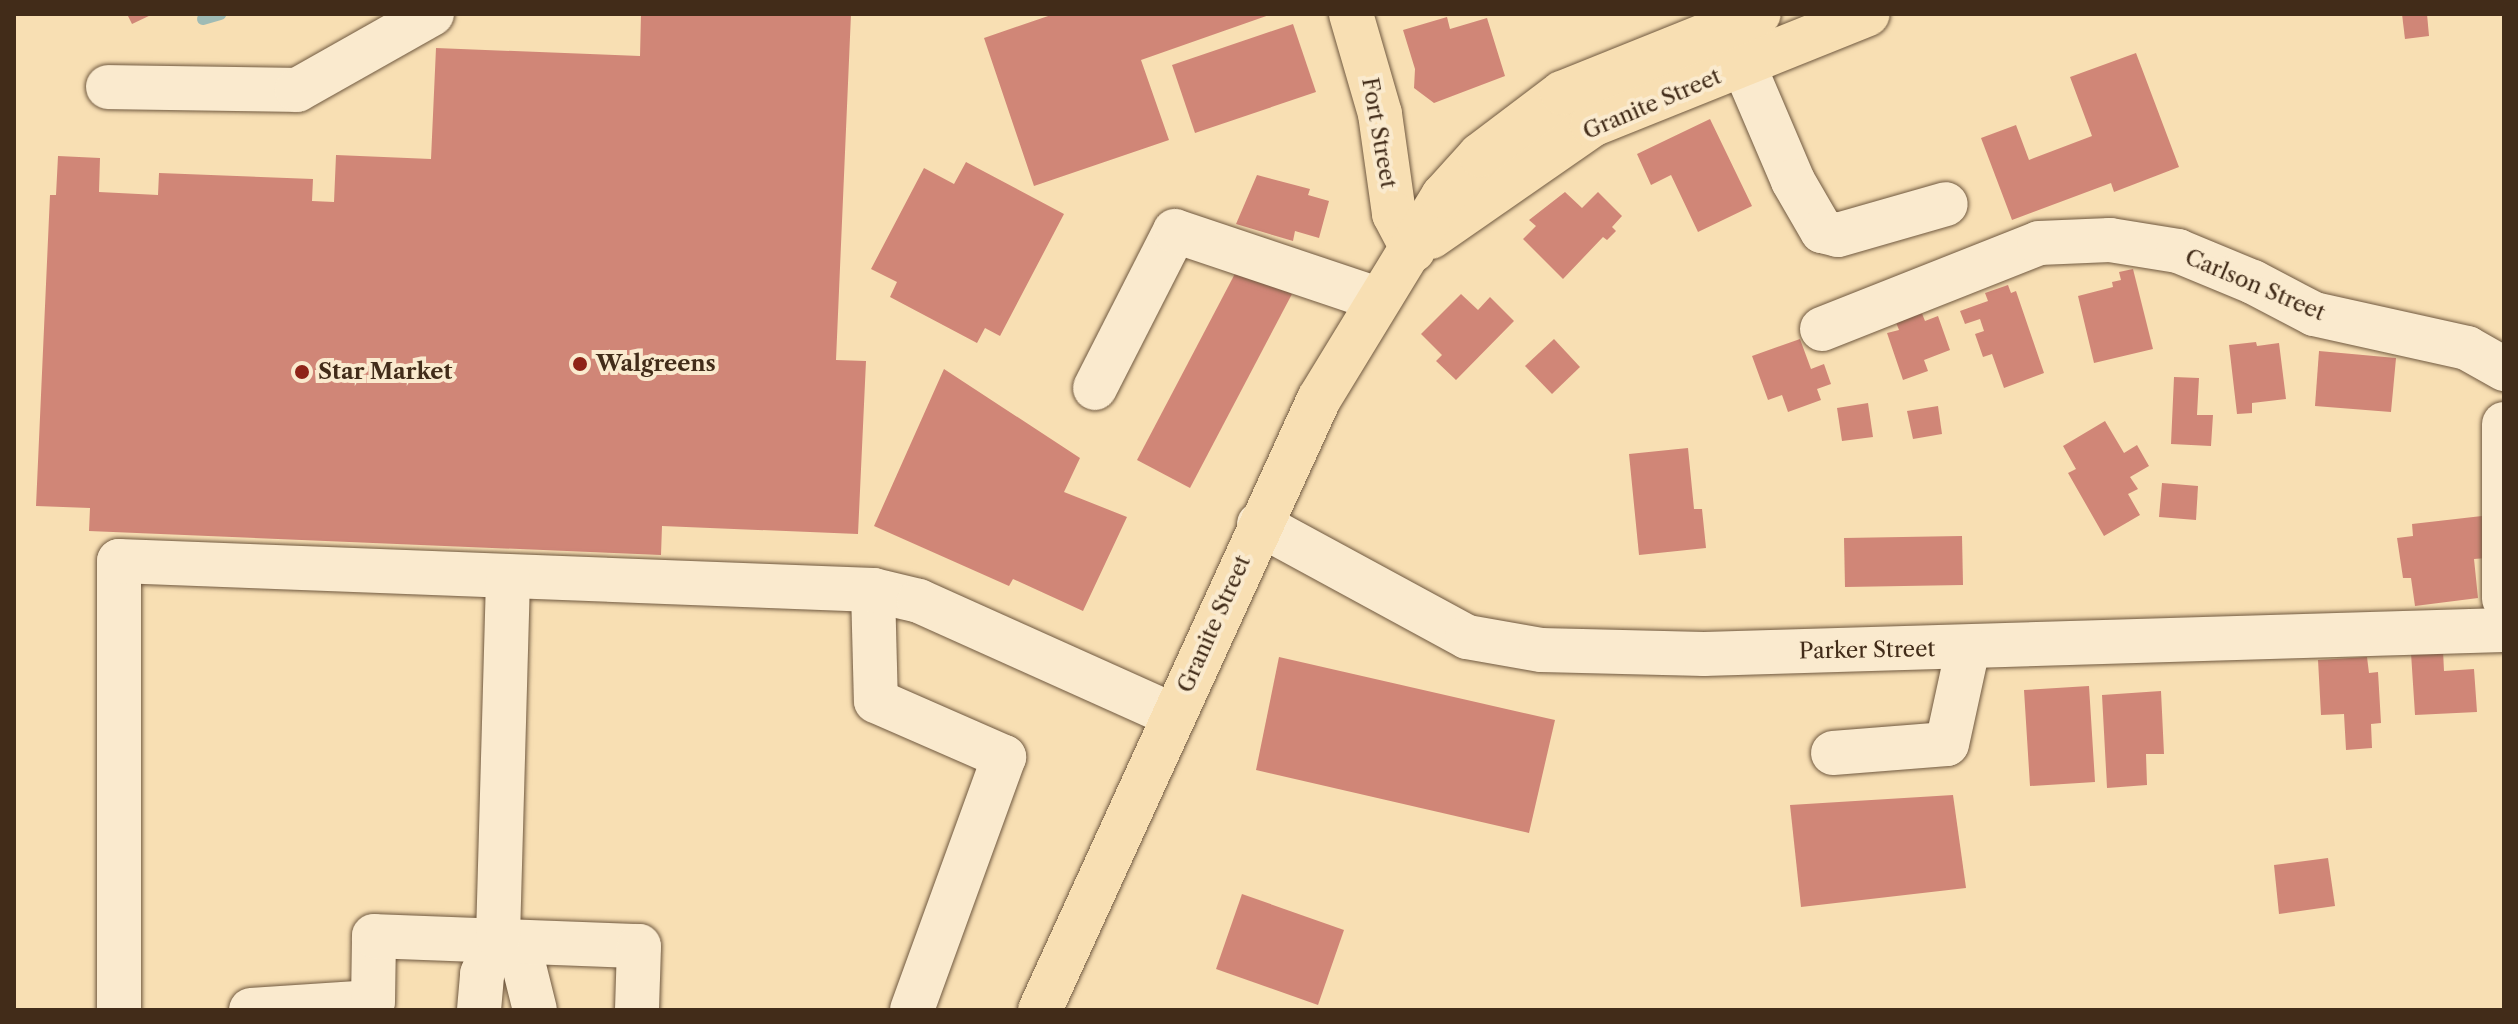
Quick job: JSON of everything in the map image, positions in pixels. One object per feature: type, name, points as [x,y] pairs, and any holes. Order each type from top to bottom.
[{"type":"main road","name":"Fort Street","points":[[1351,14],[1380,114],[1394,214],[1413,250]]},
{"type":"main road","name":"Granite Street","points":[[1040,1010],[1259,524],[1319,399],[1377,299],[1413,250],[1461,174],[1549,101],[1613,69],[1759,14]]},
{"type":"main road","name":"Granite Street","points":[[1413,250],[1592,125],[1868,14]]},
{"type":"street","points":[[108,87],[297,90],[432,14]]},
{"type":"street","points":[[1744,66],[1793,181],[1822,231],[1838,235],[1946,204]]},
{"type":"street","points":[[1095,388],[1175,231],[1377,299]]},
{"type":"street","name":"Carlson Street","points":[[1822,329],[2039,243],[2110,240],[2178,251],[2253,282],[2314,314],[2467,348],[2504,369]]},
{"type":"street","points":[[2504,424],[2504,599]]},
{"type":"street","name":"Parker Street","points":[[1259,524],[1467,637],[1541,650],[1704,654],[2294,640],[2419,629],[2504,630]]},
{"type":"street","points":[[119,1010],[119,561],[508,579],[873,590],[919,601],[1173,715]]},
{"type":"street","points":[[479,1010],[482,974],[498,937],[508,579]]},
{"type":"street","points":[[873,590],[876,701],[1004,757],[912,1010]]},
{"type":"street","points":[[1833,753],[1947,744],[1968,648]]},
{"type":"street","points":[[251,1010],[373,1002],[374,936],[498,937],[639,946],[637,1010]]},
{"type":"street","points":[[498,937],[523,962],[535,1010]]},
{"type":"building","points":[[127,14],[153,14],[132,24]]},
{"type":"building","points":[[641,14],[851,14],[836,360],[866,361],[858,534],[662,526],[661,555],[89,531],[90,508],[36,506],[50,195],[56,195],[58,156],[100,158],[99,192],[158,195],[159,173],[313,179],[312,201],[334,202],[336,155],[431,159],[436,48],[640,56]]},
{"type":"building","points":[[1054,14],[1272,14],[1141,60],[1169,140],[1034,186],[984,38]]},
{"type":"building","points":[[2402,14],[2427,14],[2429,36],[2405,39]]},
{"type":"building","points":[[1447,17],[1450,29],[1487,18],[1505,76],[1434,103],[1414,88],[1415,69],[1403,30]]},
{"type":"building","points":[[1293,24],[1316,92],[1195,133],[1172,65]]},
{"type":"building","points":[[2136,53],[2179,167],[2114,192],[2111,183],[2012,220],[1981,138],[2016,125],[2029,160],[2092,136],[2070,77]]},
{"type":"building","points":[[1710,119],[1752,206],[1698,232],[1671,175],[1651,185],[1637,154]]},
{"type":"building","points":[[966,162],[1064,214],[1000,336],[985,328],[977,343],[890,297],[897,282],[871,269],[924,168],[954,184]]},
{"type":"building","points":[[1257,175],[1310,189],[1308,195],[1329,201],[1319,238],[1295,231],[1293,241],[1236,224]]},
{"type":"building","points":[[1565,192],[1582,208],[1598,192],[1622,216],[1612,227],[1616,231],[1607,240],[1603,237],[1563,279],[1523,239],[1536,226],[1529,220]]},
{"type":"building","points":[[1239,266],[1292,294],[1190,488],[1137,460]]},
{"type":"building","points":[[2133,269],[2153,349],[2094,363],[2078,296],[2113,287],[2112,282],[2121,280],[2119,272]]},
{"type":"building","points":[[2008,285],[2011,293],[2016,291],[2044,373],[2004,388],[1992,354],[1983,357],[1975,334],[1984,331],[1980,319],[1965,324],[1960,311],[1988,301],[1985,293]]},
{"type":"building","points":[[1461,294],[1478,310],[1490,297],[1514,321],[1456,380],[1436,361],[1442,355],[1421,334]]},
{"type":"building","points":[[1921,311],[1925,321],[1938,316],[1950,350],[1924,360],[1928,371],[1903,380],[1887,333],[1899,330],[1895,320]]},
{"type":"building","points":[[1554,339],[1580,367],[1552,394],[1525,366]]},
{"type":"building","points":[[1800,339],[1811,369],[1824,364],[1831,384],[1817,389],[1821,400],[1788,412],[1782,395],[1768,400],[1752,356]]},
{"type":"building","points":[[2256,342],[2257,346],[2279,343],[2286,399],[2252,403],[2252,413],[2237,414],[2229,345]]},
{"type":"building","points":[[2319,351],[2396,358],[2391,412],[2315,406]]},
{"type":"building","points":[[944,369],[1080,458],[1064,492],[1127,517],[1083,611],[1013,579],[1009,586],[874,526]]},
{"type":"building","points":[[2174,377],[2199,378],[2197,415],[2213,415],[2211,446],[2171,444]]},
{"type":"building","points":[[1868,403],[1873,437],[1842,441],[1837,408]]},
{"type":"building","points":[[1938,406],[1942,434],[1913,439],[1907,411]]},
{"type":"building","points":[[2105,421],[2124,453],[2137,445],[2149,466],[2130,477],[2138,489],[2128,494],[2140,515],[2104,536],[2068,473],[2076,469],[2063,446]]},
{"type":"building","points":[[1688,448],[1694,509],[1702,509],[1706,548],[1639,555],[1629,454]]},
{"type":"building","points":[[2162,483],[2198,486],[2196,520],[2159,517]]},
{"type":"building","points":[[2482,516],[2487,558],[2474,559],[2478,598],[2415,606],[2411,578],[2403,578],[2397,538],[2413,536],[2412,524]]},
{"type":"building","points":[[1962,536],[1963,585],[1845,587],[1844,538]]},
{"type":"building","points":[[2443,650],[2444,671],[2474,669],[2477,712],[2415,715],[2411,653]]},
{"type":"building","points":[[1279,657],[1555,720],[1529,833],[1256,770]]},
{"type":"building","points":[[2367,657],[2369,673],[2378,672],[2381,723],[2371,724],[2372,748],[2346,750],[2344,714],[2321,715],[2318,660]]},
{"type":"building","points":[[2089,686],[2095,782],[2030,786],[2024,690]]},
{"type":"building","points":[[2161,691],[2164,754],[2146,754],[2147,785],[2107,788],[2102,695]]},
{"type":"building","points":[[1953,795],[1966,888],[1801,907],[1790,805]]},
{"type":"building","points":[[2328,858],[2335,906],[2279,914],[2274,865]]},
{"type":"building","points":[[1242,894],[1344,930],[1318,1005],[1216,969]]},
{"type":"waterway","points":[[203,19],[220,14]]},
{"type":"place","name":"Walgreens","points":[[580,364]]},
{"type":"place","name":"Star Market","points":[[302,372]]}]
